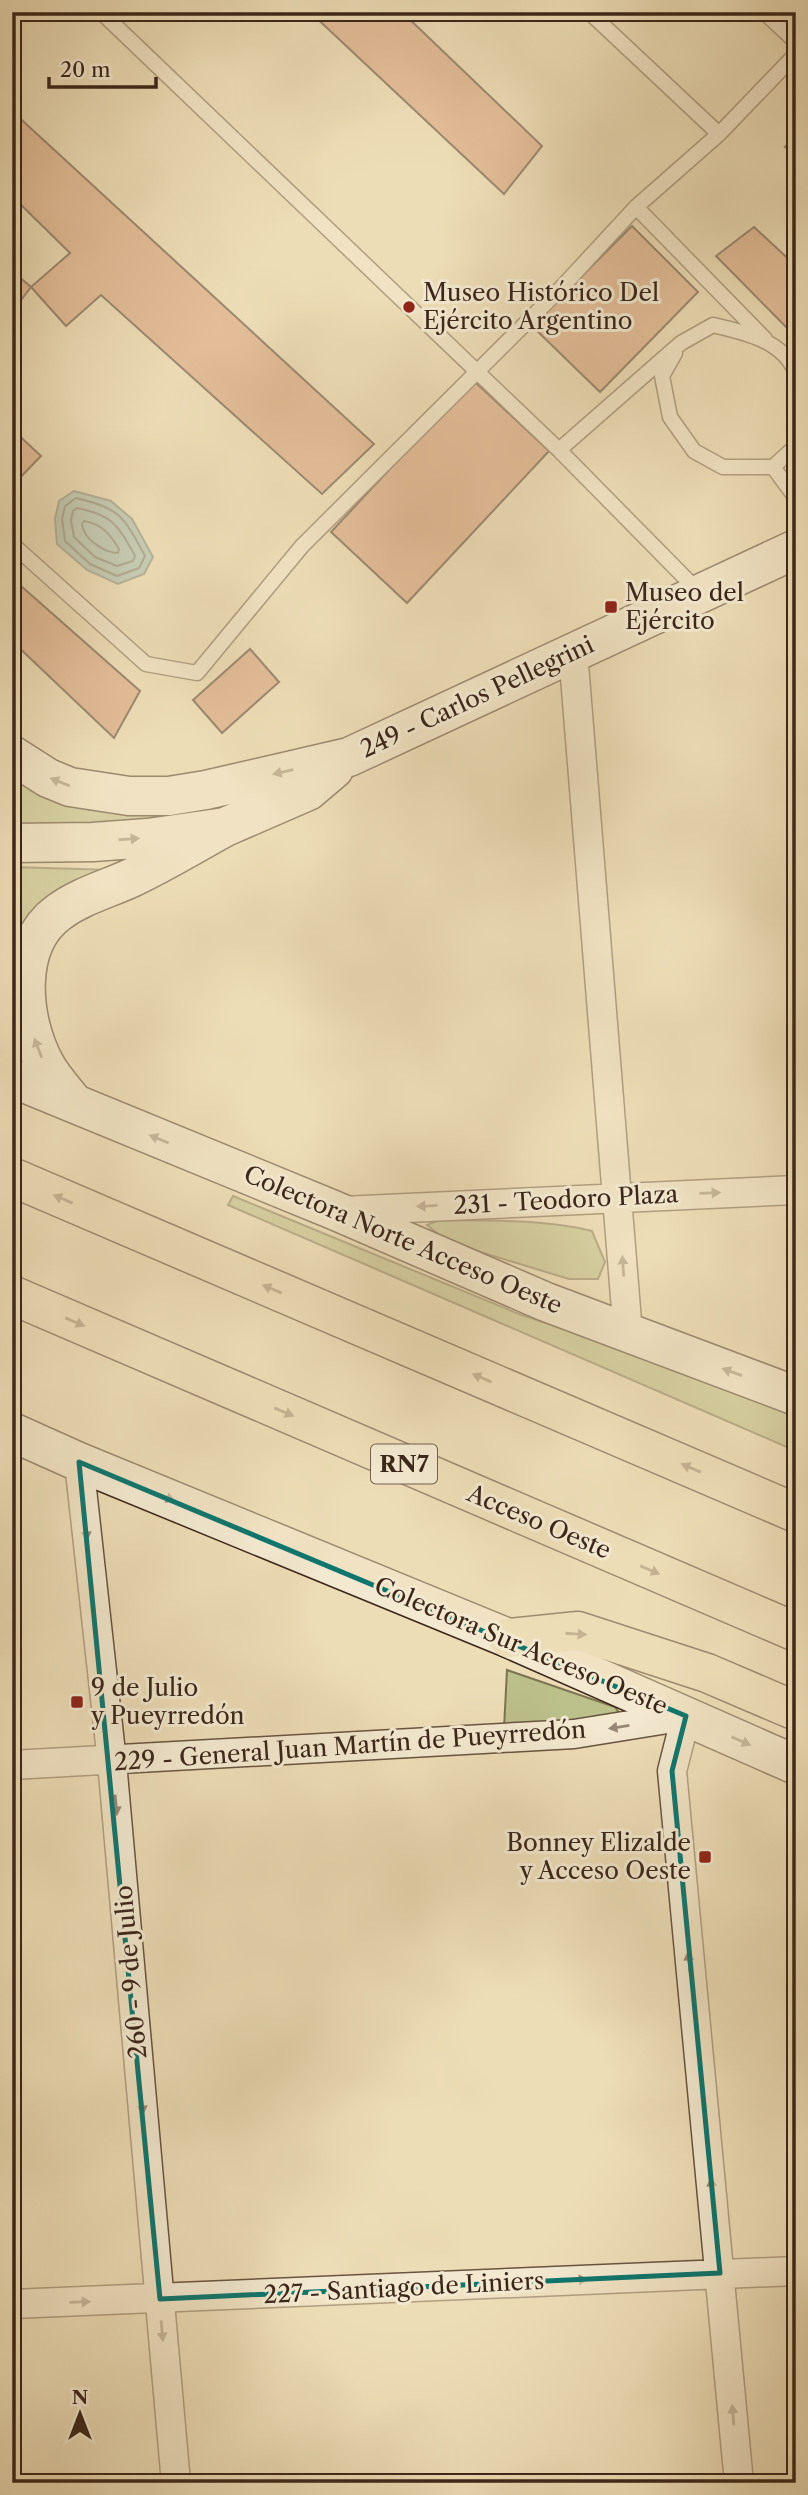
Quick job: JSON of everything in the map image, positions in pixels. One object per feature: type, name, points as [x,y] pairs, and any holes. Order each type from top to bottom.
[{"type":"highway","points":[[12,1177],[796,1513]]},
{"type":"highway","name":"Acceso Oeste","points":[[12,1295],[796,1632]]},
{"type":"highway","points":[[508,1638],[578,1631],[707,1673],[796,1712]]},
{"type":"street","name":"249 - Carlos Pellegrini","points":[[12,755],[48,778],[70,787],[129,796],[169,796],[206,790],[349,757],[796,549]]},
{"type":"street","points":[[573,652],[628,1334]]},
{"type":"street","name":"249 - Carlos Pellegrini","points":[[12,843],[148,838],[225,827],[307,791],[349,757]]},
{"type":"street","points":[[75,1104],[45,1065],[32,1031],[25,993],[27,962],[37,937],[57,913],[87,896],[131,878],[225,827]]},
{"type":"street","name":"Colectora Norte Acceso Oeste","points":[[12,1078],[546,1302],[796,1396]]},
{"type":"street","name":"231 - Teodoro Plaza","points":[[335,1212],[796,1190]]},
{"type":"street","name":"Colectora Sur Acceso Oeste","points":[[12,1432],[508,1638],[796,1765]]},
{"type":"street","name":"260 - 9 de Julio","points":[[79,1462],[112,1762],[176,2483]]},
{"type":"street","points":[[686,1716],[672,1770],[740,2483]]},
{"type":"street","name":"229 - General Juan Martín de Pueyrredón","points":[[12,1765],[112,1762],[574,1734],[686,1716]]},
{"type":"street","name":"227 - Santiago de Liniers","points":[[12,2304],[796,2270]]},
{"type":"lane","points":[[101,12],[559,450],[702,594]]},
{"type":"lane","points":[[590,12],[719,134]]},
{"type":"lane","points":[[764,12],[796,42]]},
{"type":"lane","points":[[12,544],[146,664],[197,673],[302,547],[562,286],[636,207],[719,134],[796,54]]},
{"type":"lane","points":[[636,207],[793,366],[796,373]]},
{"type":"lane","points":[[559,450],[681,343],[713,325],[767,341]]},
{"type":"lane","points":[[681,343],[663,376],[670,417],[694,451],[723,467],[773,467],[796,446]]},
{"type":"lane","points":[[773,467],[796,498]]},
{"type":"highlighted area","points":[[79,1462],[686,1716],[672,1771],[720,2273],[160,2299]]},
{"type":"green space","points":[[12,774],[89,810],[193,809],[176,819],[12,828]]},
{"type":"green space","points":[[12,867],[113,870],[65,890],[23,1061],[18,1063],[12,1062]]},
{"type":"green space","points":[[233,1196],[519,1314],[737,1386],[796,1410],[796,1451],[228,1205]]},
{"type":"green space","points":[[439,1220],[536,1223],[592,1231],[605,1262],[598,1279],[569,1279],[448,1242],[427,1225]]},
{"type":"green space","points":[[507,1670],[615,1707],[623,1718],[504,1729]]},
{"type":"water","points":[[74,491],[111,501],[132,519],[153,557],[144,574],[118,584],[87,570],[57,544],[55,519],[59,501]]},
{"type":"building","points":[[310,12],[402,12],[542,146],[504,194]]},
{"type":"building","points":[[12,111],[374,444],[322,494],[101,295],[66,326],[31,287],[70,253],[12,196]]},
{"type":"building","points":[[796,135],[796,156],[785,147]]},
{"type":"building","points":[[632,226],[698,292],[600,392],[532,326]]},
{"type":"building","points":[[754,227],[796,266],[796,337],[716,256]]},
{"type":"building","points":[[12,271],[31,287],[12,312]]},
{"type":"building","points":[[473,380],[549,451],[407,603],[331,532]]},
{"type":"building","points":[[12,429],[41,456],[12,486]]},
{"type":"building","points":[[12,578],[140,691],[114,738],[12,641]]},
{"type":"building","points":[[250,649],[279,682],[222,733],[193,700]]},
{"type":"place","name":"Museo Histórico Del Ejército Argentino","points":[[409,307]]},
{"type":"place","name":"Museo del Ejército","points":[[611,607]]},
{"type":"place","name":"9 de Julio y Pueyrredón","points":[[77,1702]]},
{"type":"place","name":"Bonney Elizalde y Acceso Oeste","points":[[705,1857]]}]
